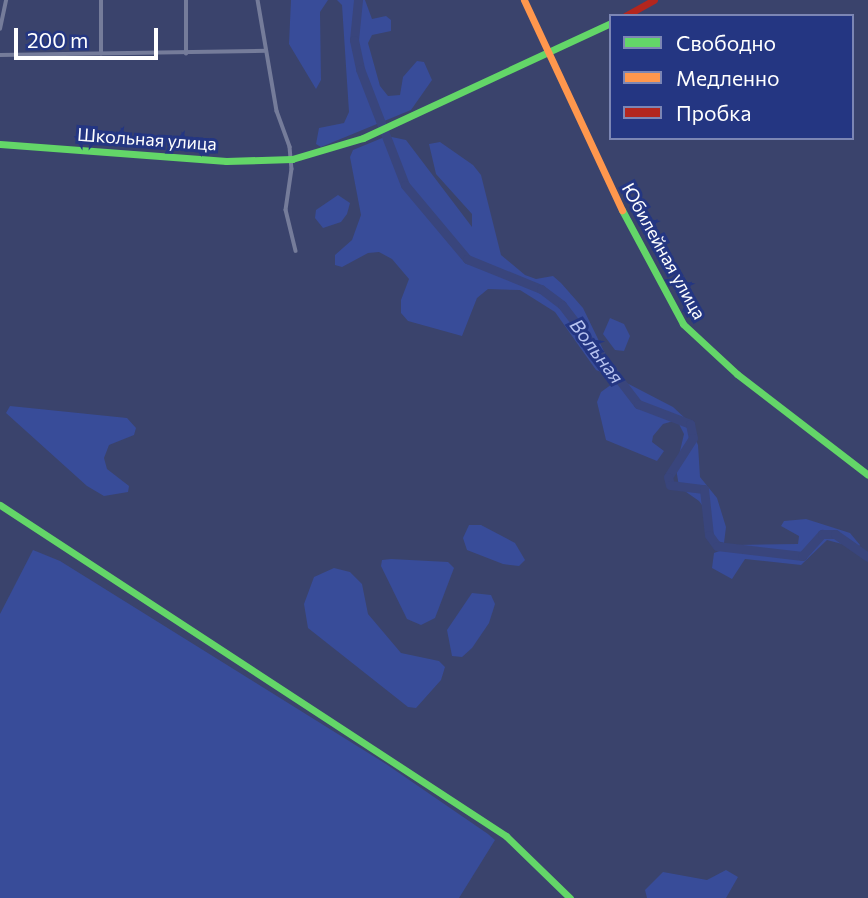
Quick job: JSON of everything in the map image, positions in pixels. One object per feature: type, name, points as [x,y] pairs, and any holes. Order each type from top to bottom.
[{"type":"street","points":[[0,29],[6,0]]},
{"type":"street","points":[[101,0],[101,55]]},
{"type":"street","points":[[186,0],[186,54]]},
{"type":"street","points":[[258,0],[276,111],[292,159],[286,209],[296,251]]},
{"type":"street","name":"Юбилейная улица","points":[[524,0],[611,189],[683,324],[737,374],[868,475]]},
{"type":"street","points":[[629,14],[654,0]]},
{"type":"street","points":[[549,54],[609,24]]},
{"type":"street","points":[[0,55],[266,51]]},
{"type":"street","name":"Школьная улица","points":[[0,145],[226,161],[292,159],[363,138],[549,54]]},
{"type":"street","points":[[0,505],[506,836],[570,898]]},
{"type":"shaded area","points":[[291,0],[328,0],[320,12],[321,80],[316,89],[289,44]]},
{"type":"shaded area","points":[[337,0],[365,0],[372,19],[386,16],[391,20],[391,31],[372,35],[368,43],[380,86],[388,96],[400,95],[403,77],[417,61],[424,62],[432,80],[411,110],[321,147],[316,144],[319,128],[344,123],[349,112],[342,5]]},
{"type":"shaded area","points":[[387,136],[406,140],[472,227],[472,214],[436,174],[429,144],[440,142],[473,165],[481,175],[501,255],[525,275],[536,279],[553,276],[561,283],[583,308],[612,368],[606,374],[596,370],[555,312],[520,290],[488,289],[477,298],[462,336],[408,321],[401,313],[401,300],[409,279],[392,259],[379,252],[368,253],[342,267],[335,265],[335,255],[352,240],[361,215],[350,157],[353,150]]},
{"type":"shaded area","points":[[338,195],[350,203],[347,214],[341,222],[323,228],[315,218],[316,210]]},
{"type":"shaded area","points":[[610,318],[624,324],[630,336],[624,351],[615,350],[603,334]]},
{"type":"shaded area","points":[[619,379],[673,407],[686,419],[698,445],[700,477],[717,498],[726,527],[724,543],[714,540],[707,512],[699,501],[679,487],[676,468],[684,434],[677,420],[663,424],[653,436],[652,442],[664,451],[657,461],[606,440],[597,402],[601,392]]},
{"type":"shaded area","points":[[10,406],[127,418],[136,428],[134,435],[109,445],[104,458],[107,469],[129,486],[128,492],[104,496],[87,486],[6,413]]},
{"type":"shaded area","points":[[806,519],[850,533],[860,545],[857,548],[827,540],[801,565],[745,559],[732,579],[712,568],[714,553],[735,545],[798,544],[799,536],[781,526],[784,521]]},
{"type":"shaded area","points":[[469,525],[481,525],[515,543],[525,560],[519,566],[503,564],[467,550],[463,538]]},
{"type":"shaded area","points":[[33,550],[60,561],[386,764],[488,834],[495,840],[459,898],[0,898],[0,614]]},
{"type":"shaded area","points":[[382,560],[448,562],[454,568],[435,618],[421,625],[407,619],[381,566]]},
{"type":"shaded area","points":[[334,568],[350,572],[362,584],[368,614],[401,653],[439,661],[445,667],[441,680],[416,708],[408,707],[308,628],[304,604],[314,577]]},
{"type":"shaded area","points":[[472,593],[491,595],[495,604],[489,623],[472,648],[462,657],[452,656],[447,630]]},
{"type":"shaded area","points":[[726,870],[738,877],[726,898],[647,898],[645,890],[663,872],[707,880]]},
{"type":"waterway","name":"Вольная","points":[[358,0],[354,40],[360,69],[405,185],[467,259],[541,289],[562,305],[638,404],[690,424],[693,438],[668,477],[670,485],[704,489],[709,535],[717,546],[802,556],[822,534],[835,534],[868,557]]},
{"type":"traffic: fast","points":[[0,144],[226,161],[292,159],[363,138],[609,24]]},
{"type":"traffic: fast","points":[[622,210],[683,324],[737,374],[868,475]]},
{"type":"traffic: fast","points":[[0,505],[506,836],[570,898]]},
{"type":"traffic: slow","points":[[524,0],[622,210]]},
{"type":"traffic: jam","points":[[629,14],[654,0]]}]
